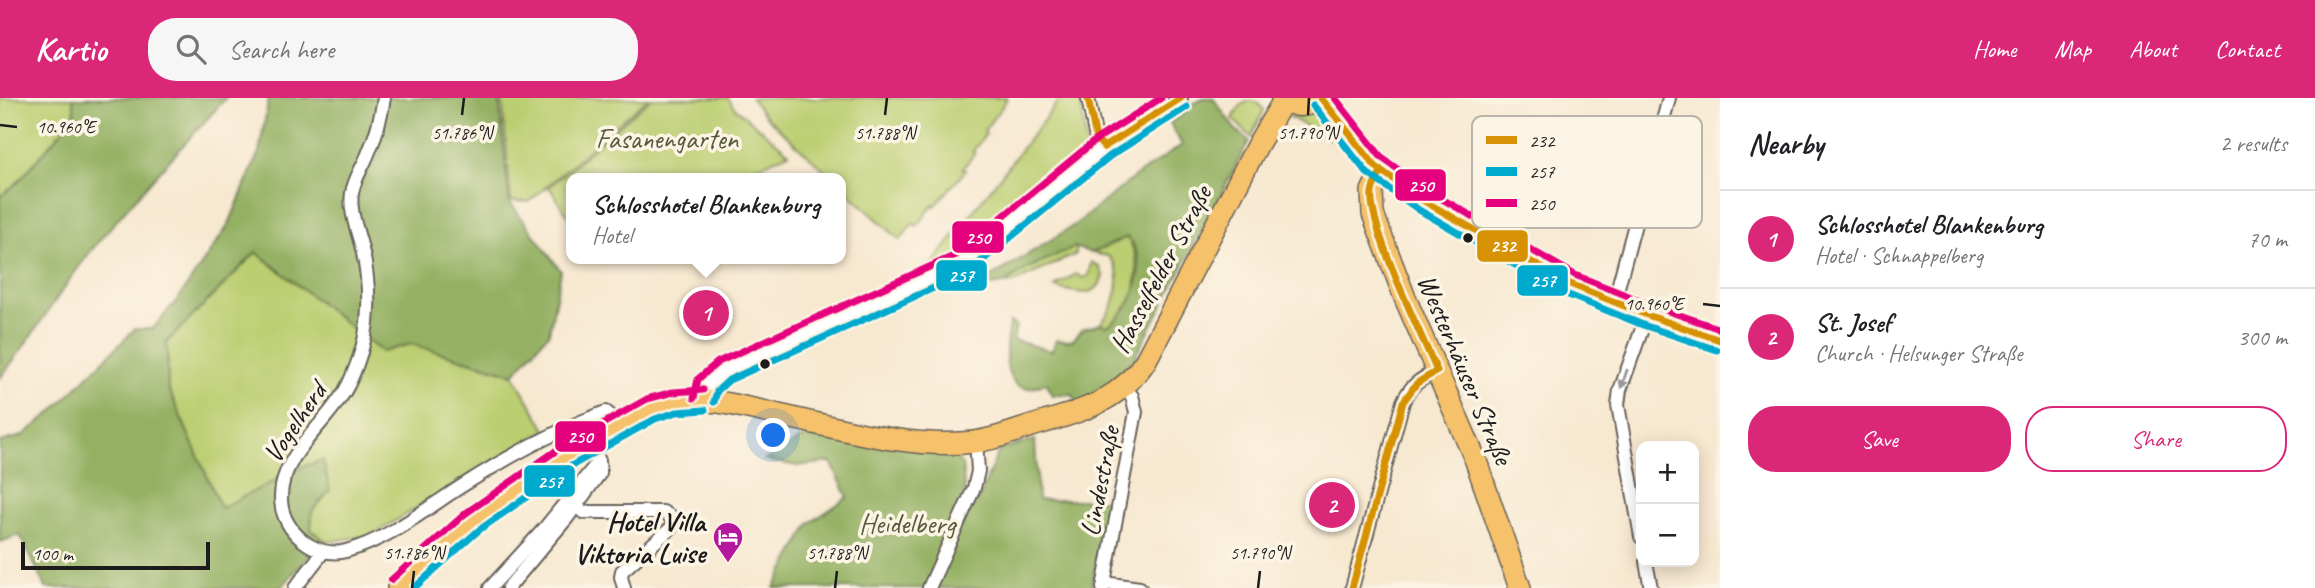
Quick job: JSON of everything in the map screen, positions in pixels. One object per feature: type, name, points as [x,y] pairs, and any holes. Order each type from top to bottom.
[{"type":"main road","points":[[1283,99],[1301,106],[1320,98],[1381,172]]},
{"type":"main road","name":"Hasselfelder Straße","points":[[398,588],[481,515],[531,479],[594,451],[621,424],[665,404],[704,400],[912,441],[942,444],[976,441],[1080,412],[1111,397],[1141,368],[1283,99]]},
{"type":"main road","name":"Westerhäuser Straße","points":[[1381,172],[1372,191],[1373,214],[1405,298],[1476,461],[1520,588]]},
{"type":"street","name":"Vogelherd","points":[[323,552],[304,543],[286,521],[281,501],[282,482],[306,439],[338,402],[350,383],[363,343],[368,276],[352,213],[352,194],[355,179],[377,130],[384,98]]},
{"type":"street","points":[[1088,98],[1096,139],[1104,147]]},
{"type":"street","points":[[704,400],[707,385],[723,370],[961,264],[1104,147],[1181,98]]},
{"type":"street","points":[[1664,116],[1669,98]]},
{"type":"street","points":[[1381,172],[1424,201],[1570,284],[1647,315],[1720,340]]},
{"type":"street","points":[[1614,302],[1634,228]]},
{"type":"street","points":[[1636,508],[1618,405],[1620,390],[1647,315]]},
{"type":"street","points":[[1352,588],[1403,402],[1418,380],[1437,371]]},
{"type":"street","name":"Lindestraße","points":[[1104,585],[1136,412],[1132,396],[1124,387]]},
{"type":"street","points":[[295,588],[323,552],[342,552],[364,546],[469,481],[579,422],[606,412],[621,424]]},
{"type":"street","points":[[929,588],[974,488],[978,471],[976,441]]},
{"type":"street","points":[[508,588],[577,506],[600,473],[594,451]]},
{"type":"street","points":[[490,588],[544,529],[594,451]]},
{"type":"street","points":[[577,506],[583,512],[663,512],[673,518],[674,523],[670,529],[622,571],[624,588]]},
{"type":"street","points":[[1647,567],[1651,588]]},
{"type":"street","points":[[1104,585],[1140,588]]},
{"type":"green space","points":[[0,98],[73,98],[75,116],[18,182],[0,197]]},
{"type":"green space","points":[[73,98],[226,98],[94,247],[0,378],[0,197],[18,182],[75,116]]},
{"type":"green space","points":[[269,98],[499,98],[509,201],[561,271],[549,333],[514,374],[411,344],[382,352],[256,252],[167,342],[168,388],[221,508],[304,466],[323,460],[330,491],[312,511],[311,530],[327,542],[310,554],[281,588],[46,588],[20,535],[0,542],[0,442],[22,436],[50,414],[135,329],[153,329],[181,295],[229,224],[259,152]]},
{"type":"green space","points":[[502,98],[648,98],[529,202],[511,201]]},
{"type":"green space","name":"Fasanengarten","points":[[651,98],[728,98],[734,107],[789,153],[743,173],[566,173],[566,212],[549,187]]},
{"type":"green space","points":[[751,98],[1008,98],[984,131],[986,134],[963,168],[966,170],[917,226],[913,223],[900,240],[846,191],[846,173],[828,173],[765,116]]},
{"type":"green space","points":[[1061,98],[1080,98],[1087,150],[960,256],[933,268],[934,262]]},
{"type":"green space","points":[[1204,98],[1213,98],[1235,129],[1249,141],[1134,359],[1107,388],[1078,404],[1073,394],[1052,395],[1047,383],[1031,388],[1021,387],[1009,373],[1007,363],[1010,322],[1016,326],[1013,340],[1052,351],[1056,340],[1070,341],[1083,329],[1100,324],[1108,326],[1125,308],[1136,285],[1138,260],[1134,248],[1127,237],[1092,253],[1074,247],[1028,268],[1003,284],[992,286],[982,283],[1076,224],[1136,176],[1182,145],[1170,123],[1188,111],[1188,106]]},
{"type":"green space","points":[[1252,101],[1264,110],[1251,137],[1233,119],[1242,105]]},
{"type":"green space","points":[[1306,112],[1325,119],[1335,135],[1329,139],[1290,117]]},
{"type":"green space","points":[[1126,237],[1136,260],[1135,289],[1123,314],[1114,323],[1103,326],[1100,324],[1115,300],[1117,272],[1108,256],[1092,253]]},
{"type":"green space","points":[[1074,246],[1076,254],[1013,283],[1003,284],[1028,268]]},
{"type":"green space","points":[[256,252],[382,352],[411,344],[513,374],[546,430],[372,535],[327,542],[311,530],[312,511],[304,466],[221,509],[168,388],[167,342]]},
{"type":"green space","points":[[1091,262],[1099,267],[1103,275],[1096,289],[1084,293],[1054,287],[1076,274],[1083,278],[1088,276]]},
{"type":"green space","name":"Heidelberg","points":[[814,431],[953,453],[962,465],[965,493],[979,498],[999,450],[1035,440],[1038,500],[1109,500],[1091,588],[774,588],[810,523],[848,497],[831,462],[798,466],[765,460]]},
{"type":"transit line","name":"232","points":[[1088,98],[1096,139],[1104,147]]},
{"type":"transit line","name":"250","points":[[694,398],[698,379],[718,362],[956,255],[1097,139],[1161,98]]},
{"type":"transit line","name":"232","points":[[1104,147],[1181,98]]},
{"type":"transit line","name":"232","points":[[1321,98],[1375,166],[1424,201],[1570,284],[1647,315],[1720,340]]},
{"type":"transit line","name":"250","points":[[1335,98],[1382,158],[1430,192],[1472,216]]},
{"type":"transit line","name":"257","points":[[1313,105],[1367,173],[1419,210],[1566,294],[1643,325],[1717,350]]},
{"type":"transit line","name":"257","points":[[714,402],[717,391],[729,380],[967,273],[1110,156],[1187,107]]},
{"type":"transit line","name":"232","points":[[1381,172],[1372,192],[1378,228],[1397,280],[1437,371]]},
{"type":"transit line","name":"250","points":[[1493,228],[1575,275],[1720,329]]},
{"type":"transit line","name":"232","points":[[1352,588],[1403,402],[1417,383],[1437,371]]},
{"type":"transit line","name":"250","points":[[391,580],[466,513],[560,448],[647,399],[673,392],[703,390]]},
{"type":"transit line","name":"257","points":[[414,588],[479,530],[571,466],[655,419],[677,412],[705,410]]},
{"type":"place","name":"Schlosshotel Blankenburg","points":[[706,313]]},
{"type":"place","name":"St. Josef","points":[[1332,505]]},
{"type":"place","name":"Hotel Villa Viktoria Luise","points":[[728,564]]}]
